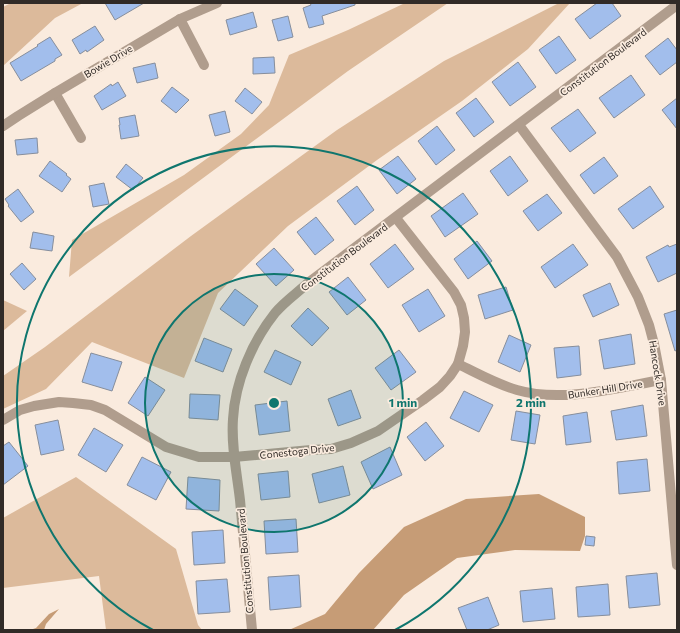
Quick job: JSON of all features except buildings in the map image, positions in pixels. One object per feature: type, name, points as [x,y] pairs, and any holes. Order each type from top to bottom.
[{"type":"street","name":"Bowie Drive","points":[[3,126],[55,93],[180,19],[217,3]]},
{"type":"street","name":"Constitution Boulevard","points":[[252,630],[234,457],[233,419],[238,387],[249,357],[265,327],[275,313],[287,301],[519,125],[675,11]]},
{"type":"street","points":[[180,19],[204,65]]},
{"type":"street","points":[[55,93],[81,138]]},
{"type":"street","name":"Hancock Drive","points":[[519,125],[606,242],[623,268],[638,297],[649,325],[661,380],[673,478],[677,565]]},
{"type":"street","name":"Conestoga Drive","points":[[3,420],[20,410],[34,406],[59,402],[91,405],[105,410],[166,447],[199,457],[234,457],[331,449],[351,443],[378,431],[423,400],[440,387],[450,376],[458,364],[465,332],[461,305],[454,292],[396,218]]},
{"type":"street","name":"Bunker Hill Drive","points":[[458,364],[516,390],[558,396],[661,380]]},
{"type":"shaded area","points":[[11,3],[83,3],[55,18],[3,66],[3,7]]},
{"type":"shaded area","points":[[405,3],[448,3],[348,71],[69,277],[72,240],[184,175],[241,134],[269,105],[289,55],[348,30]]},
{"type":"shaded area","points":[[559,3],[570,3],[528,49],[462,101],[377,160],[288,226],[218,293],[184,378],[92,342],[46,389],[3,409],[3,376],[45,347],[191,236],[337,130],[444,61]]},
{"type":"shaded area","points":[[3,300],[27,311],[3,331]]},
{"type":"shaded area","points":[[76,477],[176,549],[198,625],[202,630],[106,630],[99,576],[3,588],[3,518]]},
{"type":"shaded area","points":[[539,494],[585,517],[585,536],[580,551],[515,550],[457,558],[404,595],[373,630],[289,630],[325,614],[359,573],[404,527],[466,499]]},
{"type":"shaded area","points":[[59,609],[46,624],[44,630],[30,630],[36,628],[49,614]]}]
